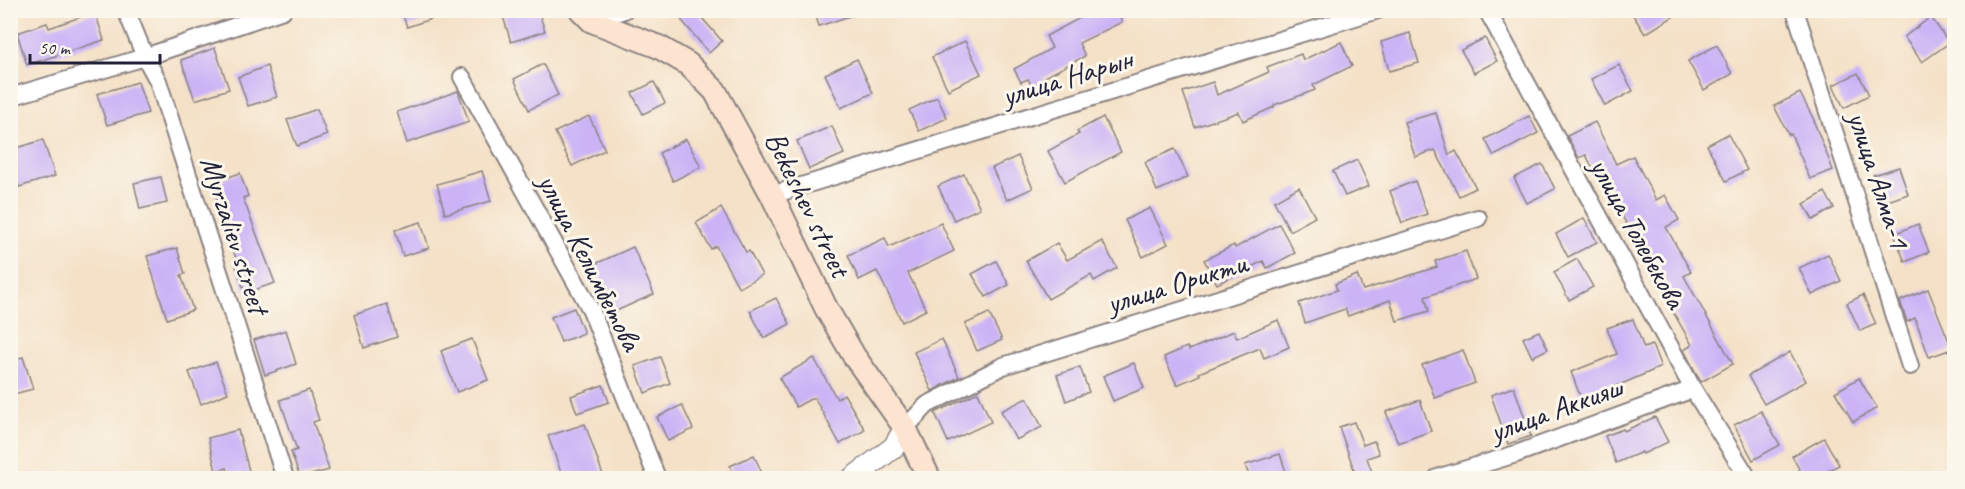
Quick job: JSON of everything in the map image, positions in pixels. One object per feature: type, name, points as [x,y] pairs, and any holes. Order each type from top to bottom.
[{"type":"main road","name":"Bekeshev street","points":[[586,16],[659,47],[688,63],[715,91],[772,195],[826,308],[854,356],[905,428],[929,478]]},
{"type":"street","name":"Myrzaliev street","points":[[126,10],[145,57],[158,81],[285,478]]},
{"type":"street","points":[[10,97],[145,57],[283,10]]},
{"type":"street","points":[[586,16],[624,10]]},
{"type":"street","name":"улица Нарын","points":[[772,195],[1377,10]]},
{"type":"street","name":"улица Толебекова","points":[[1487,10],[1693,389],[1748,478]]},
{"type":"street","name":"улица Алма-1","points":[[1795,10],[1910,366]]},
{"type":"street","name":"улица Келимбетова","points":[[462,77],[591,310],[657,478]]},
{"type":"street","name":"улица Орикти","points":[[905,428],[927,405],[1003,366],[1478,218]]},
{"type":"street","name":"улица Аккияш","points":[[1437,478],[1516,454],[1693,389]]},
{"type":"street","points":[[853,478],[894,447],[905,428]]},
{"type":"building","points":[[401,10],[449,10],[449,13],[407,27]]},
{"type":"building","points":[[501,10],[538,10],[545,31],[511,42]]},
{"type":"building","points":[[673,10],[695,10],[722,41],[709,53]]},
{"type":"building","points":[[814,10],[858,10],[859,13],[819,26]]},
{"type":"building","points":[[1079,10],[1116,10],[1122,22],[1079,43],[1085,56],[1043,78],[1046,84],[1034,90],[1028,79],[1021,82],[1014,69],[1052,48],[1046,36],[1082,17]]},
{"type":"building","points":[[1630,10],[1684,10],[1645,34]]},
{"type":"building","points":[[95,12],[104,40],[27,65],[17,33],[47,23],[49,28]]},
{"type":"building","points":[[1931,17],[1949,43],[1922,62],[1904,37]]},
{"type":"building","points":[[1410,33],[1419,63],[1389,71],[1381,42]]},
{"type":"building","points":[[1485,38],[1497,61],[1474,73],[1461,50]]},
{"type":"building","points":[[965,41],[981,74],[948,90],[932,57]]},
{"type":"building","points":[[1341,42],[1352,66],[1313,85],[1315,90],[1274,105],[1243,121],[1239,112],[1195,127],[1183,92],[1213,82],[1217,95],[1269,72],[1267,67],[1301,54],[1303,60]]},
{"type":"building","points":[[1717,45],[1732,74],[1704,90],[1688,61]]},
{"type":"building","points":[[215,48],[229,89],[195,100],[181,60]]},
{"type":"building","points":[[857,59],[873,93],[841,108],[825,74]]},
{"type":"building","points":[[543,64],[558,95],[529,110],[514,79]]},
{"type":"building","points":[[1619,65],[1633,91],[1605,106],[1591,79]]},
{"type":"building","points":[[267,66],[277,97],[248,106],[238,77]]},
{"type":"building","points":[[1858,73],[1869,95],[1844,108],[1833,85]]},
{"type":"building","points":[[138,82],[148,113],[107,125],[97,94]]},
{"type":"building","points":[[654,82],[665,103],[643,114],[632,93]]},
{"type":"building","points":[[458,91],[469,122],[407,143],[397,112]]},
{"type":"building","points":[[1800,93],[1815,122],[1833,170],[1810,179],[1791,134],[1789,135],[1774,106]]},
{"type":"building","points":[[937,97],[947,118],[919,131],[909,110]]},
{"type":"building","points":[[317,109],[327,135],[297,146],[287,120]]},
{"type":"building","points":[[1436,113],[1449,155],[1456,151],[1476,188],[1459,196],[1435,150],[1415,157],[1404,122]]},
{"type":"building","points":[[589,116],[605,150],[572,166],[555,132]]},
{"type":"building","points":[[1529,116],[1538,133],[1494,156],[1485,139]]},
{"type":"building","points":[[1103,117],[1121,152],[1065,182],[1048,151],[1079,134],[1077,131]]},
{"type":"building","points":[[1595,122],[1616,164],[1633,156],[1656,200],[1665,195],[1679,220],[1666,227],[1691,272],[1684,276],[1733,364],[1701,382],[1684,350],[1692,345],[1672,310],[1674,309],[1612,198],[1609,200],[1586,155],[1579,158],[1567,136]]},
{"type":"building","points":[[832,126],[844,154],[809,169],[797,141]]},
{"type":"building","points":[[1728,134],[1747,170],[1726,181],[1707,145]]},
{"type":"building","points":[[686,139],[701,167],[673,181],[659,153]]},
{"type":"building","points":[[43,140],[55,176],[19,187],[10,160],[10,150]]},
{"type":"building","points":[[1175,149],[1188,177],[1157,191],[1145,162]]},
{"type":"building","points":[[1018,156],[1033,188],[1007,200],[992,168]]},
{"type":"building","points":[[1357,160],[1369,186],[1345,196],[1333,171]]},
{"type":"building","points":[[1542,164],[1555,189],[1527,203],[1514,178]]},
{"type":"building","points":[[1899,167],[1908,194],[1882,203],[1873,175]]},
{"type":"building","points":[[482,171],[491,201],[445,214],[437,184]]},
{"type":"building","points":[[240,173],[248,196],[243,198],[275,283],[245,293],[212,183]]},
{"type":"building","points":[[964,174],[980,208],[954,220],[938,186]]},
{"type":"building","points":[[161,177],[167,203],[140,209],[134,183]]},
{"type":"building","points":[[1415,181],[1427,214],[1402,223],[1390,191]]},
{"type":"building","points":[[1299,187],[1315,217],[1290,231],[1274,201]]},
{"type":"building","points":[[1825,192],[1834,208],[1813,220],[1804,204]]},
{"type":"building","points":[[721,208],[762,275],[739,288],[716,246],[711,249],[696,223]]},
{"type":"building","points":[[1150,208],[1168,244],[1143,257],[1125,220]]},
{"type":"building","points":[[1584,218],[1597,242],[1568,257],[1556,234]]},
{"type":"building","points":[[421,222],[429,248],[403,256],[395,230]]},
{"type":"building","points":[[941,223],[954,251],[908,273],[926,310],[902,322],[877,271],[859,280],[848,255],[885,238],[889,247]]},
{"type":"building","points":[[1279,224],[1295,253],[1267,268],[1263,261],[1217,284],[1204,260],[1234,245],[1235,248]]},
{"type":"building","points":[[1918,224],[1929,252],[1905,262],[1894,234]]},
{"type":"building","points":[[1102,241],[1117,268],[1094,281],[1091,275],[1048,299],[1026,261],[1057,243],[1067,260]]},
{"type":"building","points":[[633,247],[654,294],[614,312],[593,265]]},
{"type":"building","points":[[177,248],[185,274],[181,275],[193,310],[167,319],[147,256]]},
{"type":"building","points":[[1466,251],[1476,279],[1425,297],[1429,311],[1397,321],[1390,300],[1348,316],[1345,309],[1305,323],[1299,303],[1337,290],[1335,284],[1357,275],[1363,290],[1437,267],[1435,261]]},
{"type":"building","points":[[1828,254],[1841,281],[1812,295],[1799,268]]},
{"type":"building","points":[[1577,259],[1593,287],[1569,300],[1554,272]]},
{"type":"building","points":[[996,261],[1009,285],[986,297],[972,274]]},
{"type":"building","points":[[1928,289],[1952,349],[1929,357],[1915,318],[1907,322],[1900,301]]},
{"type":"building","points":[[1863,295],[1876,324],[1860,331],[1847,303]]},
{"type":"building","points":[[776,298],[790,324],[764,338],[750,311]]},
{"type":"building","points":[[387,304],[397,337],[364,348],[354,315]]},
{"type":"building","points":[[574,308],[584,333],[561,342],[551,317]]},
{"type":"building","points":[[989,313],[1002,340],[977,351],[965,324]]},
{"type":"building","points":[[1633,319],[1644,348],[1652,345],[1661,367],[1582,401],[1571,372],[1617,354],[1607,328]]},
{"type":"building","points":[[1278,320],[1289,347],[1264,358],[1260,348],[1199,373],[1200,375],[1177,385],[1164,357],[1187,347],[1189,350],[1234,331],[1237,338]]},
{"type":"building","points":[[286,330],[296,364],[265,375],[254,340]]},
{"type":"building","points":[[1539,331],[1548,349],[1532,357],[1523,338]]},
{"type":"building","points":[[472,339],[488,380],[457,392],[441,351]]},
{"type":"building","points":[[942,339],[959,377],[932,391],[914,352]]},
{"type":"building","points":[[1463,350],[1475,383],[1435,398],[1422,365]]},
{"type":"building","points":[[1790,352],[1806,381],[1764,404],[1748,376]]},
{"type":"building","points":[[23,357],[33,389],[10,395],[10,361]]},
{"type":"building","points":[[660,357],[670,383],[645,393],[635,366]]},
{"type":"building","points":[[814,358],[837,399],[844,394],[865,430],[840,444],[814,397],[796,407],[779,378]]},
{"type":"building","points":[[216,362],[228,393],[201,404],[189,372]]},
{"type":"building","points":[[1134,363],[1144,388],[1113,401],[1103,376]]},
{"type":"building","points":[[1080,367],[1089,392],[1066,401],[1057,375]]},
{"type":"building","points":[[1859,378],[1877,408],[1853,422],[1835,392]]},
{"type":"building","points":[[603,385],[609,402],[577,413],[571,396]]},
{"type":"building","points":[[1514,387],[1531,436],[1508,444],[1491,395]]},
{"type":"building","points":[[309,390],[319,420],[313,422],[329,470],[300,478],[291,452],[297,450],[280,400]]},
{"type":"building","points":[[978,392],[991,422],[948,442],[935,413]]},
{"type":"building","points":[[1027,398],[1042,427],[1016,440],[1001,411]]},
{"type":"building","points":[[1420,400],[1431,431],[1398,443],[1386,412]]},
{"type":"building","points":[[682,405],[693,429],[668,441],[657,417]]},
{"type":"building","points":[[1761,411],[1780,445],[1753,460],[1734,425]]},
{"type":"building","points":[[1655,417],[1668,442],[1616,463],[1605,436],[1623,429],[1624,431]]},
{"type":"building","points":[[1354,422],[1363,445],[1374,441],[1379,454],[1367,458],[1374,478],[1357,478],[1339,427]]},
{"type":"building","points":[[585,424],[604,478],[563,478],[548,436]]},
{"type":"building","points":[[238,430],[251,478],[230,478],[227,468],[216,471],[208,438]]},
{"type":"building","points":[[1824,438],[1839,465],[1815,478],[1804,478],[1792,456]]},
{"type":"building","points":[[1280,454],[1288,478],[1250,478],[1245,465]]},
{"type":"building","points":[[754,455],[764,478],[735,478],[730,466]]}]
